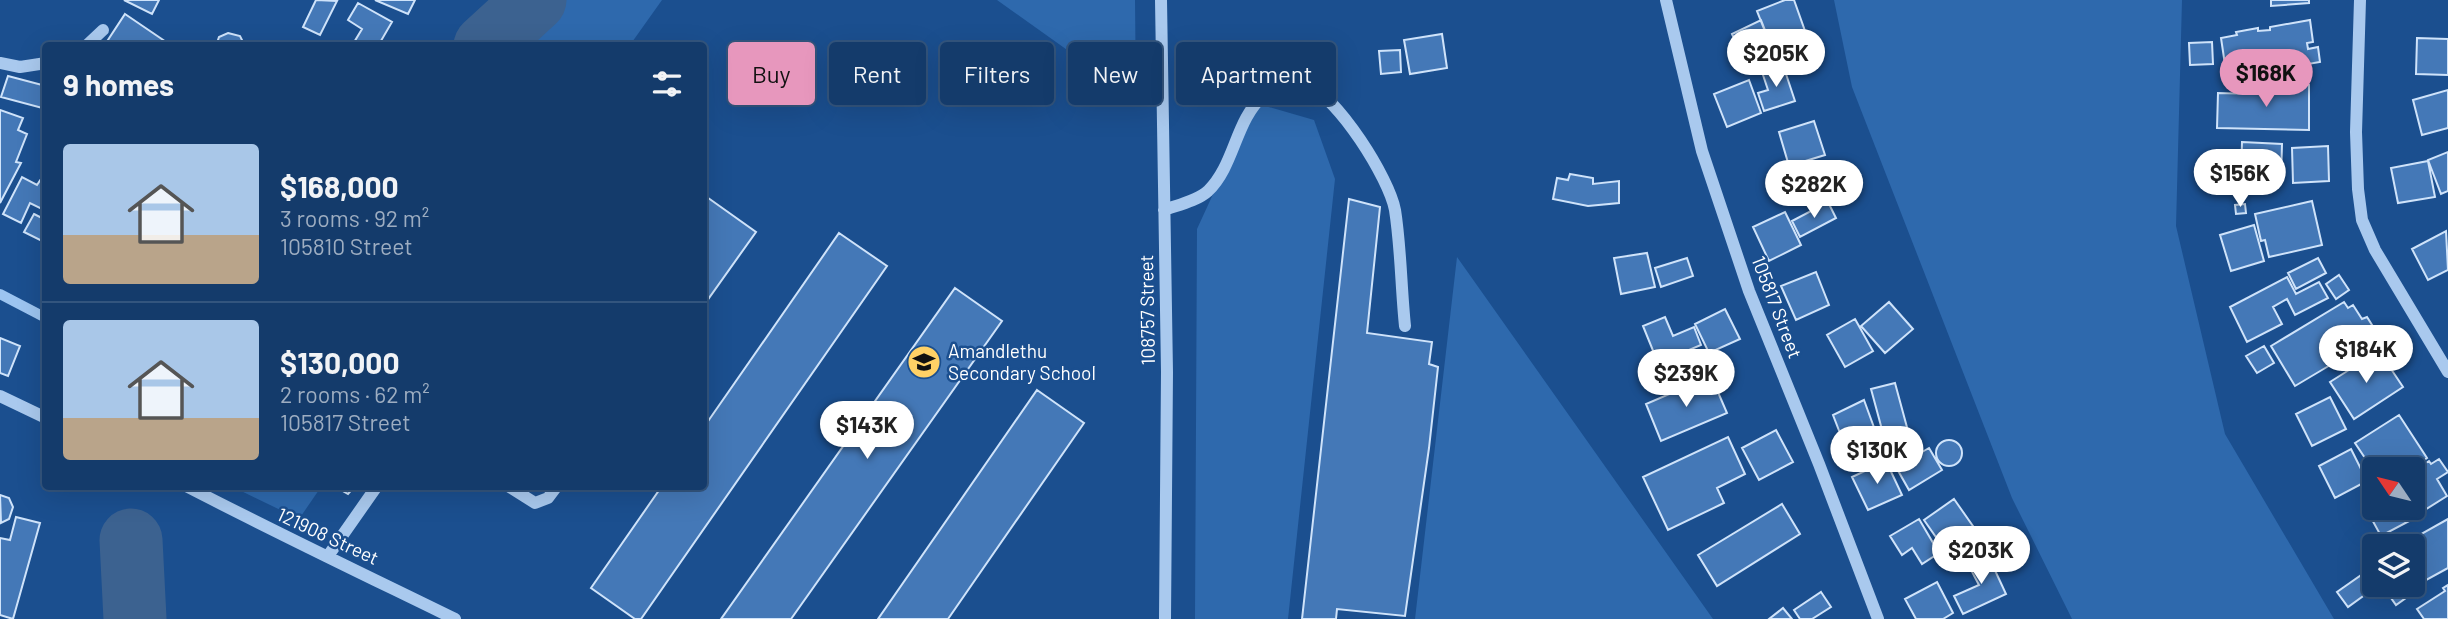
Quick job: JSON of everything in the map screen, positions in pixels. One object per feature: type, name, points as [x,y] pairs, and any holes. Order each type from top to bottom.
[{"type":"street","name":"108757 Street","points":[[1161,0],[1167,372],[1165,619]]},
{"type":"street","name":"105817 Street","points":[[1666,0],[1702,151],[1744,278],[1878,619]]},
{"type":"street","points":[[2360,0],[2357,132],[2358,188],[2362,220],[2375,250],[2448,372]]},
{"type":"street","points":[[90,42],[103,30]]},
{"type":"street","points":[[0,63],[20,67],[42,64]]},
{"type":"street","points":[[1164,210],[1208,191],[1218,177],[1255,103],[1267,92],[1295,83],[1308,86],[1322,93],[1357,136],[1375,165],[1394,208],[1405,326]]},
{"type":"street","points":[[0,396],[42,416]]},
{"type":"street","name":"121908 Street","points":[[194,490],[273,532],[455,619]]},
{"type":"street","points":[[328,556],[374,490]]},
{"type":"street","points":[[514,490],[535,503],[548,498],[554,490]]},
{"type":"street","points":[[1866,619],[1871,603]]},
{"type":"shaded area","points":[[554,0],[662,0],[632,42],[506,42]]},
{"type":"shaded area","points":[[997,0],[1135,0],[1135,42],[1068,42],[1068,51]]},
{"type":"shaded area","points":[[1834,0],[2182,0],[2176,226],[2225,434],[2334,619],[2072,619],[2012,498],[1852,87]]},
{"type":"shaded area","points":[[1254,105],[1314,120],[1335,179],[1288,619],[1195,619],[1197,229]]},
{"type":"shaded area","points":[[1457,257],[1713,619],[1415,619]]},
{"type":"shaded area","points":[[239,490],[319,490],[299,519]]},
{"type":"building","points":[[124,0],[159,0],[152,14]]},
{"type":"building","points":[[316,0],[337,1],[320,35],[303,27]]},
{"type":"building","points":[[375,0],[415,0],[408,14]]},
{"type":"building","points":[[1785,0],[1794,0],[1805,31],[1770,44],[1757,11]]},
{"type":"building","points":[[2271,0],[2309,0],[2309,3],[2271,6]]},
{"type":"building","points":[[358,3],[392,22],[380,42],[354,42],[362,29],[348,20]]},
{"type":"building","points":[[125,14],[166,42],[107,42]]},
{"type":"building","points":[[1761,20],[1768,38],[1739,50],[1732,34]]},
{"type":"building","points":[[2310,20],[2313,42],[2307,43],[2308,49],[2318,47],[2320,62],[2227,78],[2221,38],[2237,35],[2236,32],[2258,28],[2258,31],[2270,30],[2270,27]]},
{"type":"building","points":[[228,33],[240,36],[243,42],[217,42],[219,37]]},
{"type":"building","points":[[1442,34],[1447,68],[1410,74],[1404,40]]},
{"type":"building","points":[[2417,38],[2448,39],[2448,75],[2416,74]]},
{"type":"building","points":[[2212,42],[2213,64],[2190,65],[2189,43]]},
{"type":"building","points":[[1400,50],[1401,72],[1381,74],[1379,51]]},
{"type":"building","points":[[1783,65],[1795,101],[1764,111],[1758,93],[1768,90],[1762,72]]},
{"type":"building","points":[[8,76],[42,85],[42,108],[1,97]]},
{"type":"building","points":[[1749,80],[1761,113],[1727,127],[1714,94]]},
{"type":"building","points":[[2287,85],[2309,85],[2309,130],[2217,128],[2218,93],[2252,94],[2252,88],[2287,89]]},
{"type":"building","points":[[2448,90],[2448,128],[2422,135],[2413,100]]},
{"type":"building","points":[[0,110],[23,118],[18,130],[27,134],[16,162],[21,163],[0,203]]},
{"type":"building","points":[[1814,121],[1825,155],[1789,166],[1779,132]]},
{"type":"building","points":[[2242,142],[2282,144],[2281,179],[2241,177]]},
{"type":"building","points":[[2328,146],[2329,181],[2293,183],[2292,148]]},
{"type":"building","points":[[2448,152],[2448,191],[2441,194],[2428,160]]},
{"type":"building","points":[[2428,161],[2435,197],[2398,203],[2391,168]]},
{"type":"building","points":[[1570,174],[1593,178],[1593,184],[1619,181],[1619,203],[1588,206],[1553,199],[1557,178],[1568,180]]},
{"type":"building","points":[[22,177],[37,185],[42,178],[42,209],[30,203],[21,223],[3,214]]},
{"type":"building","points":[[707,197],[756,232],[707,301]]},
{"type":"building","points":[[1349,199],[1380,207],[1367,333],[1432,342],[1429,364],[1438,367],[1429,448],[1405,616],[1337,609],[1336,619],[1302,619]]},
{"type":"building","points":[[2312,201],[2322,245],[2269,257],[2265,240],[2261,241],[2255,214]]},
{"type":"building","points":[[1828,202],[1836,218],[1800,237],[1792,221]]},
{"type":"building","points":[[2245,204],[2246,213],[2236,214],[2235,205]]},
{"type":"building","points":[[1785,212],[1801,245],[1769,261],[1753,227]]},
{"type":"building","points":[[34,214],[42,218],[42,241],[24,232]]},
{"type":"building","points":[[2254,225],[2264,261],[2231,271],[2220,235]]},
{"type":"building","points":[[2446,231],[2448,270],[2428,280],[2412,249]]},
{"type":"building","points":[[839,233],[887,266],[641,619],[635,619],[591,588],[659,490],[707,490],[707,423]]},
{"type":"building","points":[[1647,253],[1655,287],[1621,294],[1614,258]]},
{"type":"building","points":[[1687,258],[1693,276],[1661,287],[1655,268]]},
{"type":"building","points":[[2318,258],[2326,273],[2296,289],[2288,273]]},
{"type":"building","points":[[1816,272],[1829,305],[1796,320],[1781,286]]},
{"type":"building","points":[[2339,275],[2349,290],[2336,299],[2326,284]]},
{"type":"building","points":[[2287,277],[2296,294],[2319,282],[2328,298],[2295,315],[2287,299],[2273,307],[2282,324],[2247,342],[2230,307]]},
{"type":"building","points":[[955,288],[1002,321],[791,619],[721,619]]},
{"type":"building","points":[[1889,302],[1913,329],[1885,353],[1861,326]]},
{"type":"building","points":[[2344,302],[2348,308],[2353,305],[2362,319],[2367,317],[2379,336],[2295,386],[2271,346]]},
{"type":"building","points":[[1725,309],[1740,339],[1709,353],[1695,324]]},
{"type":"building","points":[[1665,317],[1673,336],[1694,327],[1701,345],[1658,363],[1643,326]]},
{"type":"building","points":[[1855,319],[1873,351],[1845,367],[1827,335]]},
{"type":"building","points":[[0,338],[20,346],[8,376],[0,373]]},
{"type":"building","points":[[2264,346],[2274,363],[2257,373],[2246,356]]},
{"type":"building","points":[[2379,351],[2403,387],[2354,419],[2330,382]]},
{"type":"building","points":[[1711,376],[1727,413],[1661,441],[1646,404]]},
{"type":"building","points":[[1895,383],[1908,431],[1884,437],[1871,389]]},
{"type":"building","points":[[1037,390],[1084,423],[948,619],[878,619]]},
{"type":"building","points":[[2330,397],[2346,429],[2312,446],[2296,414]]},
{"type":"building","points":[[1864,400],[1876,433],[1845,446],[1833,415]]},
{"type":"building","points":[[2399,415],[2427,458],[2364,457],[2355,443]]},
{"type":"building","points":[[1776,430],[1793,462],[1759,480],[1742,448]]},
{"type":"building","points":[[1728,437],[1745,474],[1717,488],[1724,503],[1668,530],[1643,477]]},
{"type":"building","points":[[1949,440],[1958,444],[1962,453],[1958,462],[1949,466],[1940,462],[1936,453],[1940,444]]},
{"type":"building","points":[[1929,448],[1942,470],[1909,490],[1896,467]]},
{"type":"building","points":[[2351,449],[2362,471],[2362,484],[2335,498],[2319,466]]},
{"type":"building","points":[[2439,459],[2448,472],[2437,479],[2447,496],[2426,509],[2426,463],[2429,461],[2431,464]]},
{"type":"building","points":[[1886,461],[1902,495],[1868,510],[1852,477]]},
{"type":"building","points":[[0,495],[9,498],[13,507],[9,519],[1,523]]},
{"type":"building","points":[[1954,499],[1975,529],[1945,550],[1924,520]]},
{"type":"building","points":[[1782,504],[1800,534],[1717,586],[1698,555]]},
{"type":"building","points":[[16,517],[40,523],[13,619],[0,615],[0,538],[10,540]]},
{"type":"building","points":[[1919,519],[1939,553],[1922,564],[1912,548],[1902,555],[1890,536]]},
{"type":"building","points":[[2448,519],[2448,568],[2425,581],[2425,534],[2421,534]]},
{"type":"building","points":[[2372,520],[2411,520],[2385,534],[2380,534]]},
{"type":"building","points":[[1986,551],[2006,594],[1963,614],[1954,596],[1979,585],[1970,568],[1981,563],[1977,555]]},
{"type":"building","points":[[2362,574],[2362,597],[2348,607],[2337,592]]},
{"type":"building","points":[[1937,582],[1953,613],[1943,619],[1916,619],[1905,599]]},
{"type":"building","points":[[2448,585],[2448,619],[2424,619],[2417,609],[2445,591],[2443,588]]},
{"type":"building","points":[[1821,592],[1831,607],[1812,619],[1800,619],[1794,610]]},
{"type":"building","points":[[2390,597],[2407,597],[2396,605]]},
{"type":"building","points":[[1783,608],[1792,619],[1769,619]]},
{"type":"waterway","points":[[489,42],[535,0]]},
{"type":"waterway","points":[[0,294],[42,316]]},
{"type":"waterway","points":[[131,540],[135,619]]},
{"type":"place","name":"Amandlethu Secondary School","points":[[924,362]]}]
